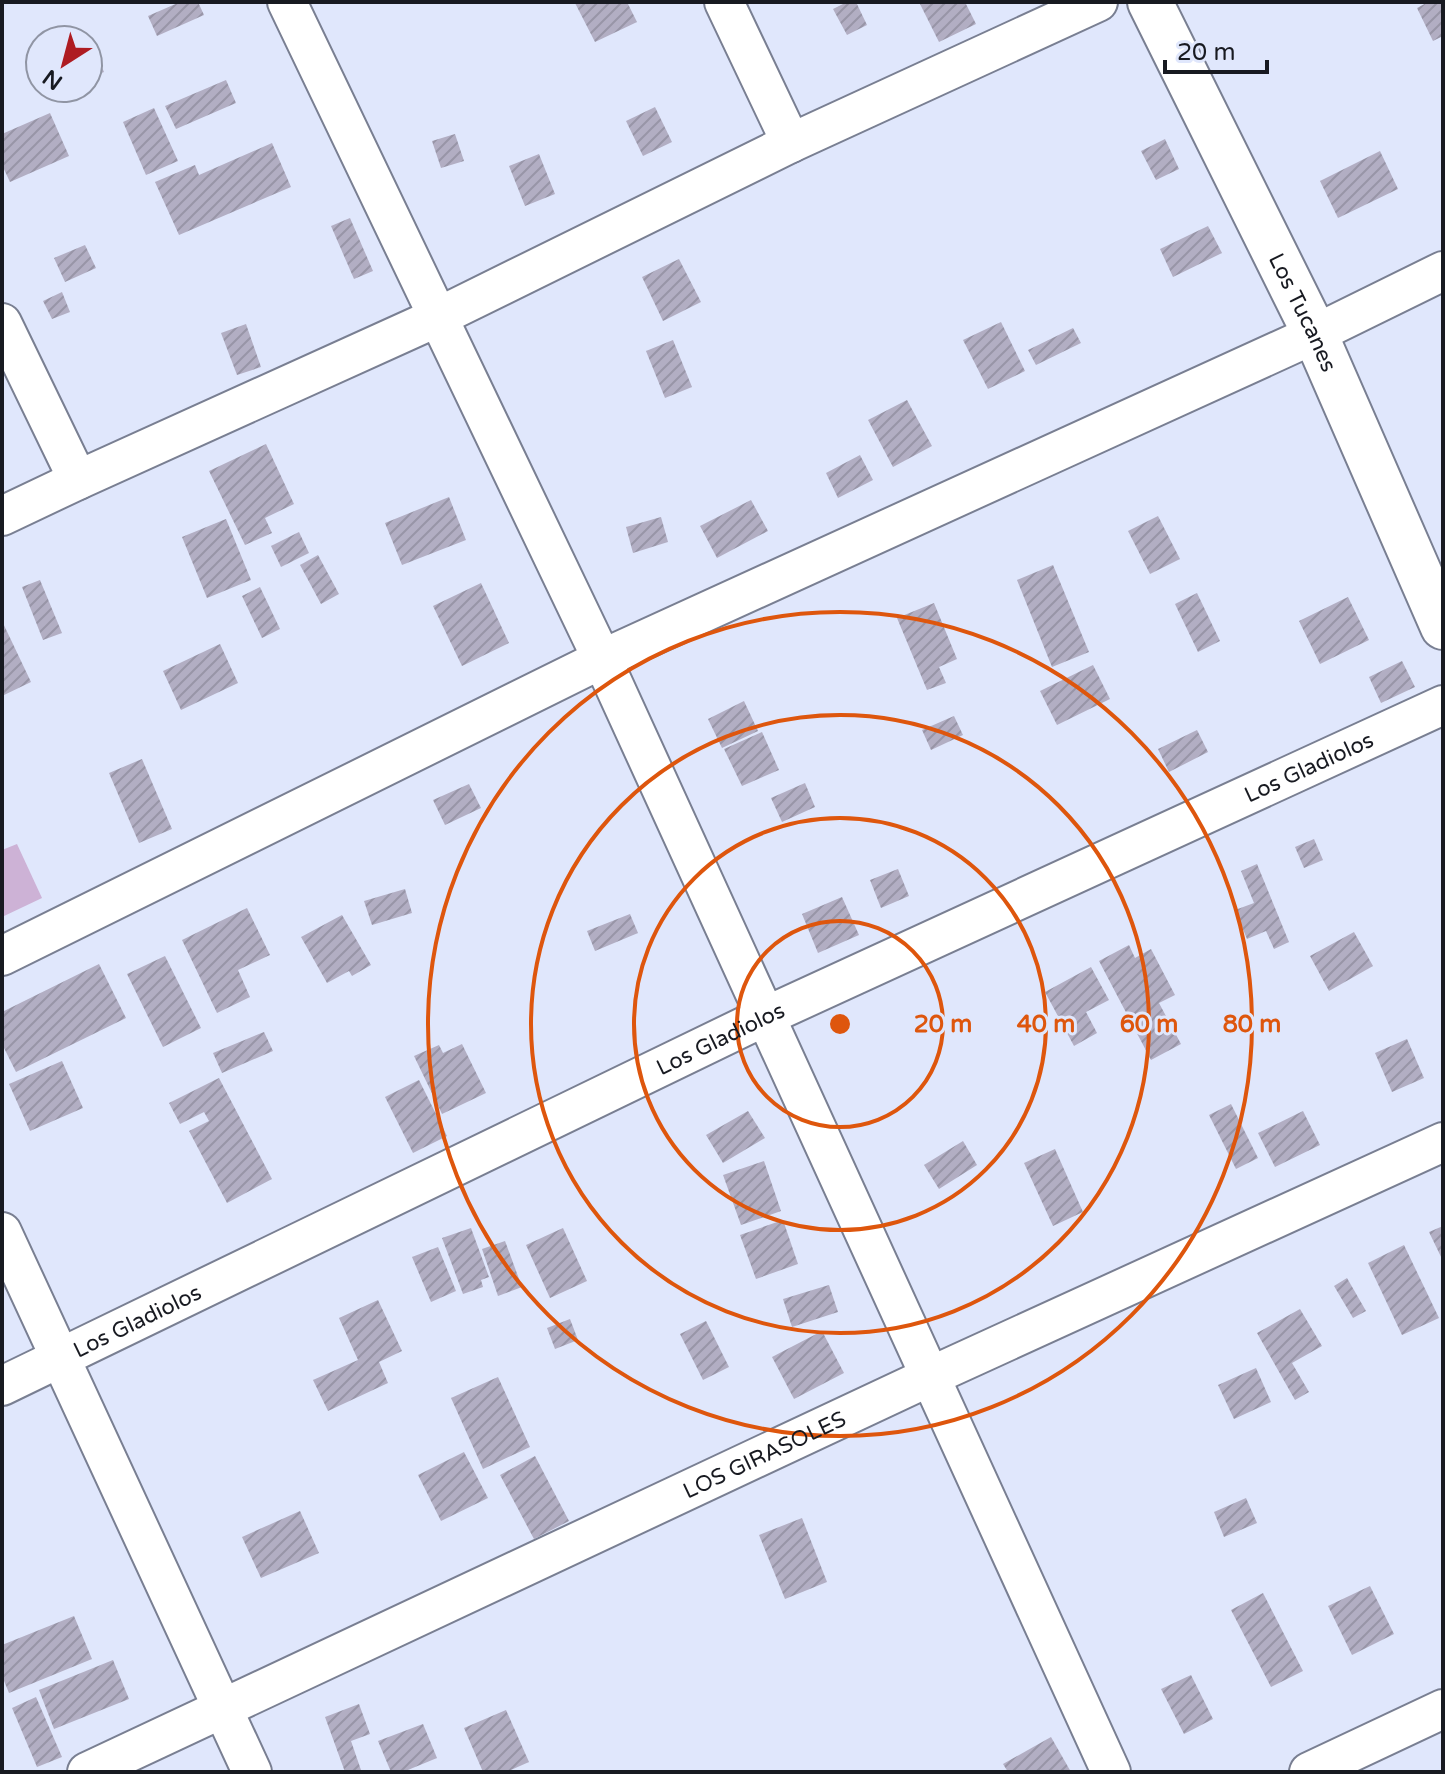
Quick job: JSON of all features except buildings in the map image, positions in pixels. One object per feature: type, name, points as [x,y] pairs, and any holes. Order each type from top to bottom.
[{"type":"street","points":[[287,2],[602,659],[1111,1772]]},
{"type":"street","points":[[724,2],[791,143]]},
{"type":"street","points":[[2,516],[438,317],[791,143],[1098,2]]},
{"type":"street","name":"Los Tucanes","points":[[1150,2],[1315,334],[1443,627]]},
{"type":"street","points":[[2,956],[602,659],[1315,334],[1443,271]]},
{"type":"street","points":[[2,323],[78,480]]},
{"type":"street","name":"Los Gladiolos","points":[[2,1386],[764,1017],[1443,705]]},
{"type":"street","name":"LOS GIRASOLES","points":[[87,1772],[931,1376],[1443,1142]]},
{"type":"street","points":[[2,1232],[252,1772]]},
{"type":"street","points":[[1309,1772],[1443,1709]]},
{"type":"shaded area","points":[[17,844],[42,898],[2,917],[2,850]]}]
